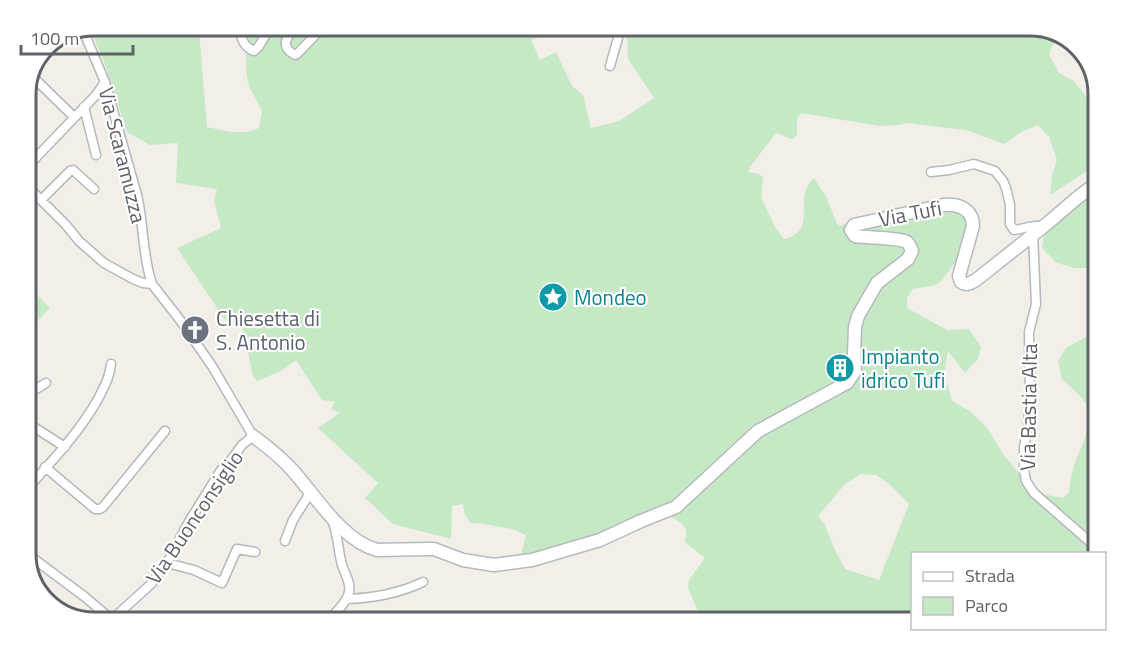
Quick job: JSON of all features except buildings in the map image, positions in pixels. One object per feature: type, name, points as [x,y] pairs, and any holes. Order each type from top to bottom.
[{"type":"street","name":"Via Scaramuzza","points":[[86,36],[105,82],[137,195],[148,273],[152,284]]},
{"type":"street","points":[[242,36],[243,42],[252,51],[259,47],[264,36]]},
{"type":"street","points":[[289,36],[286,47],[294,55],[314,36]]},
{"type":"street","points":[[610,66],[618,36]]},
{"type":"street","points":[[38,81],[74,117]]},
{"type":"street","points":[[36,157],[96,95],[105,82]]},
{"type":"street","points":[[84,107],[96,155]]},
{"type":"street","points":[[931,172],[974,164],[995,171],[1004,181],[1010,205],[1010,224],[1014,230],[1044,226]]},
{"type":"street","points":[[41,200],[73,170],[94,189]]},
{"type":"street","name":"Via Tufi","points":[[329,514],[366,547],[377,550],[429,549],[463,561],[495,565],[532,560],[600,540],[676,507],[758,431],[847,383],[855,371],[855,327],[858,316],[877,283],[908,259],[912,251],[907,243],[855,236],[851,230],[854,225],[944,205],[963,207],[973,221],[959,276],[961,282],[966,284],[976,280],[1088,190]]},
{"type":"street","points":[[36,195],[104,263],[142,283],[152,284],[212,366],[253,436],[280,457],[329,514],[334,525],[349,593],[347,599],[336,612]]},
{"type":"street","name":"Via Bastia Alta","points":[[1033,234],[1036,304],[1029,332],[1030,389],[1028,426],[1024,447],[1024,475],[1034,493],[1088,540]]},
{"type":"street","points":[[36,478],[65,447],[89,415],[104,388],[111,364]]},
{"type":"street","points":[[36,389],[46,383]]},
{"type":"street","points":[[36,428],[65,447]]},
{"type":"street","points":[[45,467],[95,509],[100,509],[165,431]]},
{"type":"street","name":"Via Buonconsiglio","points":[[120,612],[151,584],[167,563],[221,470],[242,445],[253,436]]},
{"type":"street","points":[[285,541],[309,490]]},
{"type":"street","points":[[167,563],[194,570],[222,583],[237,549],[255,552]]},
{"type":"street","points":[[36,561],[85,597],[101,612]]},
{"type":"street","points":[[347,599],[376,597],[423,582]]},
{"type":"green space","points":[[93,36],[199,36],[207,127],[239,132],[259,128],[262,111],[249,86],[246,71],[247,36],[540,36],[531,40],[540,60],[556,52],[572,86],[583,95],[591,128],[619,121],[654,98],[628,59],[627,36],[1038,36],[1052,40],[1054,41],[1049,54],[1059,73],[1074,81],[1088,99],[1088,170],[1050,195],[1052,175],[1057,160],[1049,137],[1038,125],[1023,131],[1004,144],[966,130],[906,123],[880,126],[801,113],[797,118],[797,135],[792,139],[776,133],[748,172],[759,174],[763,178],[761,197],[775,227],[784,239],[795,235],[801,228],[805,195],[814,178],[827,198],[837,224],[840,226],[942,201],[960,203],[968,209],[976,224],[968,245],[936,285],[913,289],[907,298],[907,308],[947,330],[969,329],[981,347],[978,359],[965,373],[948,351],[944,373],[952,401],[971,412],[988,429],[1003,454],[1022,477],[1027,489],[1056,516],[1066,516],[1037,493],[1063,498],[1069,492],[1073,469],[1088,429],[1088,552],[911,552],[911,612],[698,612],[688,588],[689,580],[705,558],[685,542],[685,528],[670,516],[672,513],[670,510],[611,534],[520,558],[526,535],[513,529],[472,524],[465,515],[463,504],[452,506],[451,539],[393,524],[365,498],[378,483],[318,428],[340,413],[331,409],[335,402],[322,400],[296,360],[281,371],[257,381],[253,376],[242,325],[230,327],[177,248],[221,228],[214,200],[217,189],[176,183],[178,143],[150,145],[127,132],[104,61]],"holes":[[[861,474],[876,475],[888,483],[909,504],[879,580],[845,569],[825,525],[818,516],[845,484]]]},
{"type":"green space","points":[[1088,194],[1088,269],[1057,263],[1042,248],[1044,233]]},
{"type":"green space","points":[[36,294],[50,308],[36,322]]},
{"type":"green space","points":[[1088,336],[1088,406],[1062,379],[1058,361],[1066,348]]},
{"type":"place","name":"Mondeo","points":[[553,297]]},
{"type":"place","name":"Chiesetta di S. Antonio","points":[[195,330]]},
{"type":"place","name":"Impianto idrico Tufi","points":[[840,368]]}]
